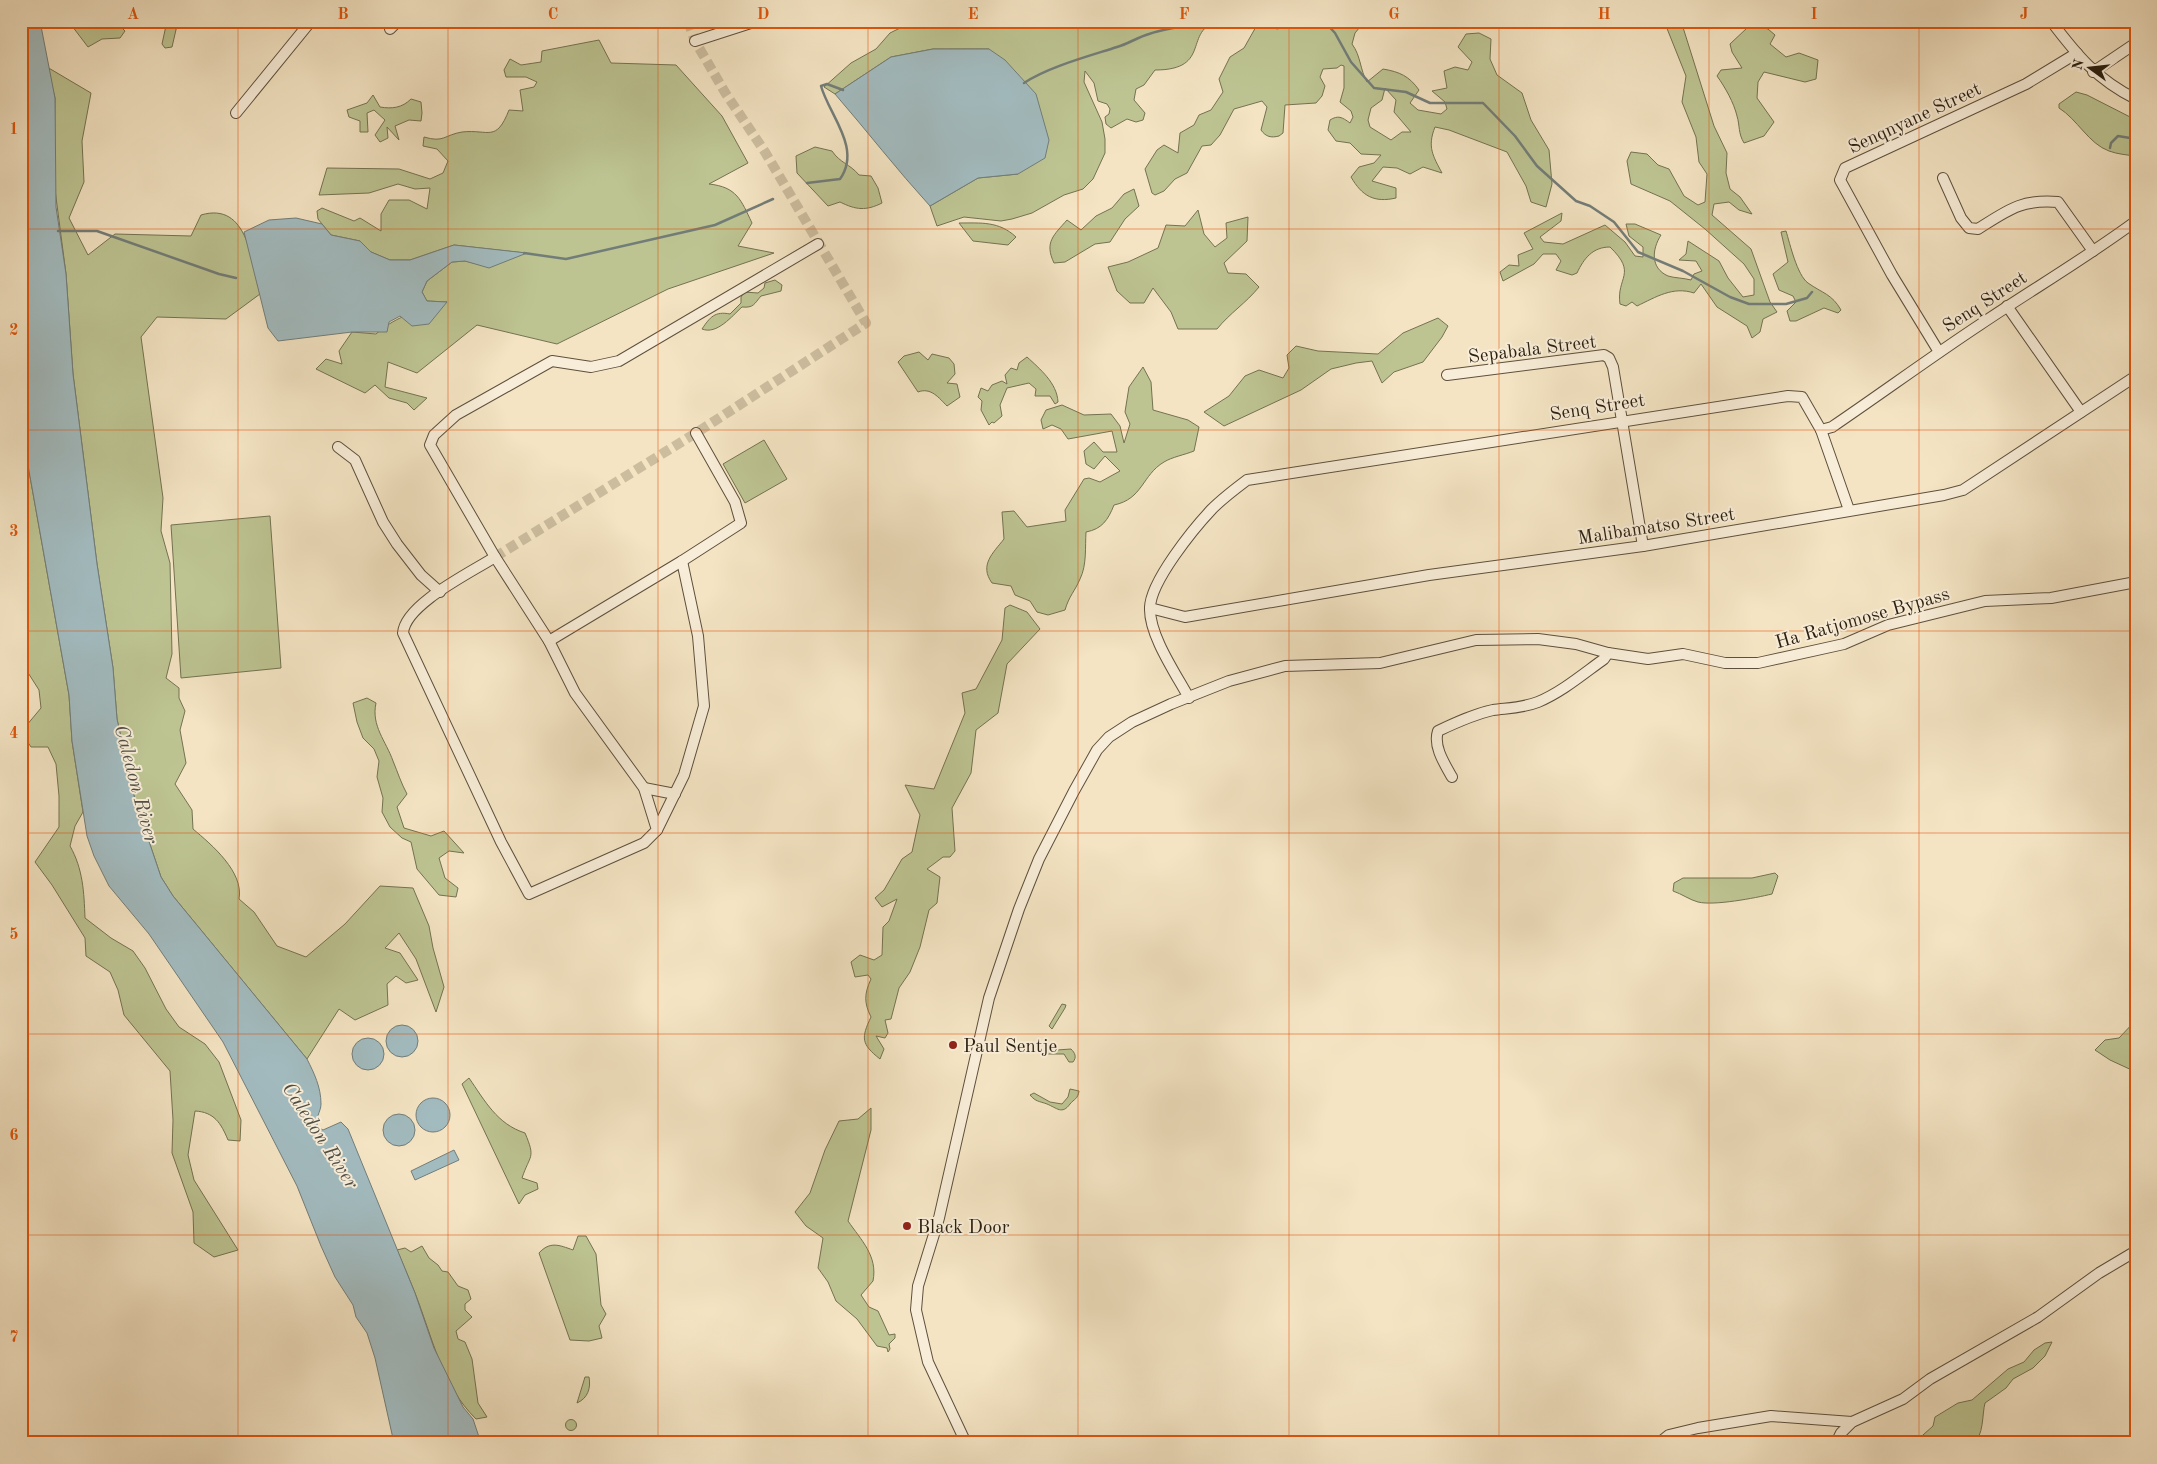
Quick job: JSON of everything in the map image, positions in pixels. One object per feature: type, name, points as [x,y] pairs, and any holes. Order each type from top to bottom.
[{"type":"street","points":[[236,113],[311,21]]},
{"type":"street","points":[[390,29],[398,21]]},
{"type":"street","points":[[695,41],[757,21]]},
{"type":"street","points":[[2051,21],[2093,72],[2136,99]]},
{"type":"street","points":[[2093,72],[2136,43]]},
{"type":"street","name":"Senqnyane Street","points":[[1939,352],[1892,275],[1840,180],[1845,168],[2026,84],[2077,53]]},
{"type":"street","points":[[1943,178],[1961,218],[1969,228],[1978,229],[2011,208],[2036,200],[2058,202],[2093,251]]},
{"type":"street","name":"Senq Street","points":[[1150,608],[1160,579],[1183,544],[1213,509],[1247,480],[1788,396],[1802,397],[1822,430],[1832,427],[1939,352],[2093,251],[2136,220]]},
{"type":"street","points":[[658,830],[644,788],[575,693],[549,641],[496,557],[430,445],[434,435],[456,416],[552,361],[591,366],[619,361],[818,244]]},
{"type":"street","points":[[2007,306],[2081,412]]},
{"type":"street","name":"Sepabala Street","points":[[1447,376],[1604,355],[1609,358],[1613,367],[1643,546]]},
{"type":"street","name":"Malibamatso Street","points":[[1150,608],[1185,617],[1429,575],[1643,546],[1849,510],[1944,496],[1963,490],[2136,376]]},
{"type":"street","points":[[1822,430],[1849,510]]},
{"type":"street","points":[[549,641],[682,561],[740,523],[735,502],[696,434]]},
{"type":"street","points":[[338,447],[355,460],[383,522],[397,544],[421,575],[440,592]]},
{"type":"street","points":[[496,557],[414,610],[404,624],[404,633],[501,842],[528,894],[644,843],[658,830],[684,775],[704,706],[698,636],[682,561]]},
{"type":"street","name":"Ha Ratjomose Bypass","points":[[966,1443],[928,1362],[916,1310],[919,1281],[939,1218],[989,998],[1019,909],[1039,859],[1097,750],[1109,738],[1132,722],[1229,681],[1285,666],[1380,663],[1476,640],[1538,639],[1576,644],[1608,653],[1648,658],[1683,654],[1725,663],[1758,663],[1844,644],[1888,625],[1985,601],[2051,598],[2136,582]]},
{"type":"street","points":[[1150,608],[1152,624],[1189,698]]},
{"type":"street","points":[[1452,777],[1435,739],[1438,730],[1492,710],[1515,709],[1539,702],[1604,659],[1608,653]]},
{"type":"street","points":[[644,788],[675,794]]},
{"type":"street","points":[[1836,1443],[1841,1433],[1852,1422],[1903,1399],[1930,1379],[2038,1317],[2099,1273],[2136,1251]]},
{"type":"street","points":[[1659,1443],[1670,1435],[1698,1428],[1771,1416],[1852,1422]]},
{"type":"green space","points":[[119,21],[119,25],[125,31],[120,38],[102,39],[88,47],[69,22]]},
{"type":"green space","points":[[167,21],[178,21],[172,47],[165,48],[162,44]]},
{"type":"green space","points":[[914,21],[1219,21],[1208,26],[1202,32],[1191,57],[1184,64],[1173,68],[1155,70],[1144,85],[1136,89],[1134,100],[1145,113],[1143,120],[1136,122],[1127,119],[1111,128],[1106,124],[1105,117],[1109,114],[1110,109],[1107,104],[1098,101],[1094,83],[1085,71],[1084,82],[1102,122],[1105,153],[1093,179],[1083,189],[1064,195],[1032,213],[1012,219],[1001,221],[964,217],[937,226],[930,206],[978,178],[1018,174],[989,49],[933,49],[891,57],[835,94],[824,87],[851,63],[876,49],[890,33]]},
{"type":"green space","points":[[1289,21],[1365,21],[1355,33],[1352,44],[1367,82],[1383,69],[1399,73],[1412,81],[1419,90],[1410,103],[1418,110],[1441,114],[1447,109],[1445,102],[1432,91],[1447,88],[1444,71],[1455,67],[1468,70],[1472,62],[1458,47],[1466,34],[1479,33],[1491,39],[1490,59],[1497,75],[1522,93],[1531,120],[1549,150],[1552,184],[1546,207],[1531,202],[1526,186],[1507,152],[1449,130],[1435,127],[1431,146],[1442,173],[1423,167],[1410,174],[1397,168],[1383,167],[1372,181],[1396,188],[1396,198],[1381,200],[1364,193],[1351,177],[1359,167],[1374,163],[1381,155],[1361,154],[1350,143],[1336,141],[1328,130],[1330,120],[1333,118],[1340,117],[1350,123],[1353,117],[1351,111],[1340,102],[1344,88],[1344,66],[1341,65],[1337,68],[1323,69],[1320,77],[1325,86],[1322,96],[1316,103],[1285,105],[1283,133],[1279,136],[1269,136],[1261,130],[1267,107],[1262,101],[1234,109],[1220,135],[1211,145],[1202,146],[1187,173],[1175,179],[1164,191],[1155,195],[1152,193],[1145,169],[1157,150],[1164,145],[1178,153],[1180,133],[1194,125],[1199,115],[1211,110],[1223,92],[1219,79],[1230,57],[1244,48],[1257,25],[1267,24],[1277,29],[1284,27]],"holes":[[[1385,88],[1396,100],[1394,112],[1411,132],[1402,132],[1391,140],[1370,127],[1368,120],[1371,108],[1382,100]]]},
{"type":"green space","points":[[1664,21],[1681,21],[1714,126],[1727,153],[1726,173],[1730,189],[1740,197],[1752,214],[1739,210],[1729,202],[1714,204],[1712,215],[1751,249],[1770,302],[1777,312],[1763,319],[1760,332],[1752,338],[1747,326],[1717,307],[1701,284],[1694,293],[1686,291],[1672,292],[1637,306],[1632,302],[1626,306],[1620,304],[1624,276],[1623,264],[1610,247],[1594,251],[1586,258],[1577,273],[1572,275],[1556,270],[1561,261],[1556,254],[1543,254],[1534,264],[1503,281],[1500,272],[1509,265],[1519,266],[1518,255],[1533,249],[1524,233],[1562,213],[1561,221],[1540,237],[1544,242],[1563,244],[1605,225],[1625,242],[1635,256],[1643,257],[1643,247],[1629,236],[1626,224],[1635,224],[1661,235],[1656,246],[1654,258],[1662,273],[1668,276],[1691,280],[1694,274],[1702,271],[1696,261],[1679,260],[1686,254],[1688,241],[1719,261],[1728,278],[1743,297],[1754,295],[1754,279],[1744,264],[1670,201],[1631,184],[1627,161],[1631,152],[1647,154],[1658,165],[1669,169],[1684,196],[1698,205],[1705,202],[1707,174],[1699,162],[1696,137],[1682,102],[1686,76]]},
{"type":"green space","points":[[1758,26],[1768,29],[1775,35],[1770,44],[1786,57],[1799,53],[1818,60],[1816,79],[1805,82],[1764,72],[1758,82],[1757,98],[1774,122],[1764,136],[1744,143],[1734,106],[1717,76],[1721,70],[1742,68],[1732,52],[1730,44],[1747,28]]},
{"type":"green space","points":[[599,40],[611,63],[676,65],[722,116],[748,163],[709,184],[726,188],[732,192],[745,208],[752,223],[738,246],[774,253],[668,289],[557,344],[477,325],[417,373],[388,362],[385,387],[427,398],[414,410],[407,403],[389,398],[375,385],[365,393],[316,369],[326,359],[342,364],[339,351],[352,332],[376,334],[392,322],[447,302],[427,301],[422,292],[427,281],[452,262],[465,261],[489,267],[525,253],[454,245],[410,260],[390,260],[371,252],[360,241],[331,235],[318,219],[317,211],[322,208],[354,221],[360,218],[381,231],[381,214],[389,200],[409,200],[427,209],[430,188],[415,189],[398,184],[369,193],[319,195],[327,168],[399,169],[430,179],[443,173],[448,161],[437,149],[423,146],[424,137],[436,139],[462,132],[496,131],[509,110],[523,111],[520,90],[534,87],[537,82],[526,77],[506,77],[504,70],[510,59],[521,65],[541,62],[542,51]]},
{"type":"green space","points":[[47,67],[91,93],[82,141],[84,182],[69,218],[88,255],[115,234],[191,236],[201,215],[217,213],[229,217],[238,225],[245,237],[260,294],[226,319],[157,317],[141,337],[163,498],[161,531],[170,563],[172,654],[166,678],[179,688],[179,698],[185,711],[180,730],[186,763],[175,784],[192,810],[193,829],[217,851],[232,869],[237,879],[239,899],[254,912],[277,946],[306,957],[345,924],[380,886],[413,888],[429,926],[444,987],[436,1012],[416,959],[399,933],[385,948],[400,953],[418,980],[406,983],[396,976],[387,984],[388,1005],[355,1020],[339,1009],[307,1059],[173,896],[161,877],[135,800],[117,719],[113,668],[97,564],[73,374],[66,274],[54,182],[55,98]]},
{"type":"green space","points":[[2076,92],[2087,95],[2136,120],[2136,156],[2115,153],[2102,148],[2072,118],[2059,108],[2059,104]]},
{"type":"green space","points":[[373,95],[380,107],[397,107],[411,99],[421,102],[421,121],[409,120],[395,126],[399,140],[387,127],[388,138],[380,142],[375,135],[385,120],[374,110],[367,113],[368,132],[360,132],[360,121],[349,117],[347,110],[367,103]]},
{"type":"green space","points":[[815,147],[832,151],[859,175],[871,176],[878,188],[882,203],[866,208],[851,207],[840,202],[828,206],[797,173],[796,156]]},
{"type":"green space","points":[[1134,189],[1139,206],[1125,219],[1110,242],[1095,244],[1065,262],[1054,263],[1050,244],[1067,220],[1081,230],[1096,216],[1112,208],[1124,194]]},
{"type":"green space","points":[[1198,210],[1204,234],[1215,247],[1227,238],[1226,223],[1248,217],[1247,241],[1224,263],[1228,273],[1246,274],[1259,287],[1217,329],[1178,329],[1171,312],[1153,288],[1144,303],[1130,303],[1117,291],[1108,267],[1128,262],[1158,248],[1166,225],[1185,226]]},
{"type":"green space","points":[[959,223],[989,224],[1003,228],[1016,237],[1008,245],[973,241]]},
{"type":"green space","points":[[1786,231],[1800,273],[1808,283],[1834,300],[1841,310],[1838,313],[1824,308],[1796,321],[1790,321],[1787,311],[1796,302],[1793,296],[1779,290],[1773,274],[1788,262],[1781,232]]},
{"type":"green space","points":[[775,280],[782,285],[781,291],[761,296],[753,305],[742,307],[719,327],[708,330],[702,329],[713,316],[720,313],[730,314],[741,303],[741,297],[744,292],[758,293],[764,288],[765,283]]},
{"type":"green space","points":[[1438,318],[1448,326],[1423,362],[1394,372],[1382,383],[1372,361],[1356,363],[1331,369],[1301,390],[1224,426],[1204,412],[1229,396],[1245,376],[1259,370],[1283,378],[1289,368],[1287,355],[1296,346],[1318,351],[1378,354],[1403,333]]},
{"type":"green space","points":[[919,352],[928,360],[932,354],[949,358],[954,364],[955,374],[947,383],[957,384],[960,397],[947,406],[931,392],[918,392],[898,362],[904,356]]},
{"type":"green space","points":[[1027,357],[1051,383],[1055,389],[1058,402],[1055,404],[1050,396],[1035,396],[1036,389],[1029,383],[1007,388],[1000,405],[1002,416],[989,425],[981,410],[982,401],[978,397],[981,388],[988,391],[992,385],[1002,381],[1007,384],[1005,375],[1011,368],[1017,370],[1019,363]]},
{"type":"green space","points":[[1143,367],[1151,382],[1153,410],[1188,420],[1199,427],[1194,451],[1167,460],[1157,467],[1131,498],[1114,505],[1104,523],[1092,531],[1086,532],[1085,562],[1082,574],[1065,610],[1048,615],[1037,612],[1030,601],[1015,595],[1011,586],[992,583],[988,577],[987,565],[989,560],[1004,539],[1002,512],[1014,511],[1027,527],[1066,521],[1065,510],[1084,479],[1089,478],[1100,482],[1120,471],[1105,456],[1094,469],[1086,464],[1084,451],[1094,442],[1103,452],[1117,452],[1112,431],[1068,439],[1061,429],[1052,425],[1043,429],[1041,420],[1046,410],[1062,405],[1084,415],[1111,414],[1120,426],[1124,443],[1130,424],[1125,412],[1129,387]]},
{"type":"green space","points":[[21,426],[69,695],[72,741],[83,812],[75,826],[70,846],[80,872],[85,918],[111,938],[133,951],[145,968],[166,1009],[179,1027],[205,1044],[219,1062],[241,1120],[240,1141],[228,1140],[223,1128],[212,1116],[195,1111],[188,1155],[194,1180],[238,1250],[214,1257],[194,1243],[193,1212],[172,1153],[173,1120],[170,1071],[124,1015],[118,990],[110,972],[86,956],[85,938],[52,885],[35,862],[59,827],[59,796],[56,764],[48,747],[31,747],[21,732],[41,708],[39,690],[25,668],[26,604],[21,593]]},
{"type":"green space","points":[[764,440],[787,479],[745,503],[723,464]]},
{"type":"green space","points":[[270,516],[281,668],[181,678],[171,525]]},
{"type":"green space","points":[[1010,605],[1027,612],[1040,629],[1007,664],[998,713],[976,730],[971,773],[952,808],[955,851],[950,857],[943,857],[927,869],[940,877],[937,903],[929,910],[920,947],[910,972],[899,988],[891,1019],[885,1020],[888,1033],[885,1038],[876,1036],[884,1049],[880,1059],[866,1045],[864,1036],[871,1017],[866,998],[871,979],[868,975],[855,977],[851,962],[860,955],[874,960],[882,955],[883,927],[889,921],[897,899],[882,907],[875,898],[884,890],[902,859],[912,852],[920,815],[905,785],[934,789],[965,713],[962,693],[976,689],[1002,640],[1005,608]]},
{"type":"green space","points":[[367,698],[376,703],[377,726],[407,794],[397,807],[404,828],[431,836],[444,831],[464,853],[449,851],[439,858],[445,878],[458,888],[456,897],[439,895],[417,869],[411,842],[402,838],[390,827],[382,812],[383,798],[377,777],[379,761],[374,749],[363,738],[353,703]]},
{"type":"green space","points":[[1775,873],[1778,876],[1772,894],[1745,899],[1705,903],[1695,901],[1673,891],[1674,883],[1683,878],[1752,878]]},
{"type":"green space","points":[[1062,1004],[1066,1005],[1065,1008],[1052,1029],[1049,1026]]},
{"type":"green space","points":[[2136,1020],[2136,1072],[2110,1060],[2095,1050],[2105,1040],[2119,1038]]},
{"type":"green space","points":[[1049,1046],[1057,1050],[1071,1049],[1075,1055],[1073,1062],[1069,1062],[1064,1054],[1042,1054],[1040,1051]]},
{"type":"green space","points":[[469,1078],[499,1118],[515,1129],[525,1133],[531,1156],[522,1178],[537,1183],[538,1189],[525,1195],[519,1204],[462,1084]]},
{"type":"green space","points":[[1070,1089],[1079,1091],[1078,1096],[1062,1110],[1038,1101],[1030,1095],[1034,1093],[1050,1102],[1062,1104],[1068,1097]]},
{"type":"green space","points":[[871,1108],[871,1130],[848,1221],[863,1242],[873,1264],[873,1281],[861,1295],[869,1307],[878,1311],[889,1335],[895,1334],[895,1338],[889,1344],[890,1349],[888,1352],[887,1348],[877,1346],[857,1319],[836,1301],[828,1282],[818,1268],[823,1238],[806,1226],[795,1212],[810,1193],[825,1150],[839,1121],[858,1119]]},
{"type":"green space","points":[[578,1236],[586,1236],[596,1254],[601,1305],[606,1314],[599,1326],[602,1338],[589,1341],[570,1340],[539,1253],[551,1245],[573,1250]]},
{"type":"green space","points":[[422,1246],[429,1258],[442,1271],[448,1272],[458,1286],[468,1290],[471,1299],[465,1304],[465,1310],[472,1317],[456,1331],[458,1339],[465,1342],[472,1359],[478,1403],[487,1417],[476,1419],[464,1406],[446,1376],[397,1250],[405,1248],[411,1252]]},
{"type":"green space","points":[[2052,1342],[2045,1356],[2033,1368],[2013,1379],[2006,1388],[1985,1403],[1981,1431],[1977,1440],[1973,1443],[1914,1443],[1933,1426],[1935,1417],[1958,1403],[1972,1400],[2008,1369],[2024,1362],[2034,1350],[2045,1343]]},
{"type":"green space","points":[[585,1377],[589,1377],[589,1389],[584,1398],[577,1403]]},
{"type":"green space","points":[[571,1419],[577,1425],[571,1431],[565,1425]]},
{"type":"water","name":"Caledon River","points":[[21,21],[40,21],[55,98],[56,207],[66,274],[73,374],[97,564],[113,668],[117,719],[135,800],[161,877],[173,896],[307,1059],[315,1075],[320,1092],[321,1107],[317,1121],[318,1127],[323,1130],[341,1122],[348,1129],[415,1293],[434,1348],[463,1407],[473,1419],[481,1443],[394,1443],[375,1358],[367,1333],[356,1317],[353,1305],[335,1277],[297,1186],[223,1042],[149,934],[109,886],[94,856],[87,836],[72,741],[69,695],[21,426]]},
{"type":"water","points":[[933,49],[989,49],[1005,60],[1036,94],[1049,140],[1045,158],[1018,174],[978,178],[930,206],[835,94],[891,57]]},
{"type":"water","points":[[296,218],[322,224],[331,235],[360,241],[371,252],[390,260],[410,260],[454,245],[527,253],[489,268],[465,261],[452,262],[427,281],[422,292],[427,301],[447,302],[429,324],[412,326],[400,316],[389,322],[387,332],[352,332],[278,341],[268,328],[244,232],[269,220]]},
{"type":"water","points":[[402,1025],[414,1029],[418,1041],[414,1053],[402,1057],[390,1053],[386,1041],[390,1029]]},
{"type":"water","points":[[368,1038],[379,1043],[384,1054],[379,1065],[368,1070],[357,1065],[352,1054],[357,1043]]},
{"type":"water","points":[[433,1098],[445,1103],[450,1115],[445,1127],[433,1132],[421,1127],[416,1115],[421,1103]]},
{"type":"water","points":[[399,1114],[405,1115],[410,1119],[414,1124],[414,1136],[410,1141],[405,1145],[399,1146],[393,1145],[388,1141],[384,1136],[383,1130],[384,1124],[388,1119],[393,1115]]},
{"type":"water","points":[[454,1150],[459,1160],[415,1180],[411,1171]]},
{"type":"waterway","points":[[1024,83],[1057,67],[1121,46],[1145,35],[1198,21]]},
{"type":"waterway","points":[[1324,21],[1335,33],[1351,62],[1374,88],[1406,92],[1430,103],[1483,103],[1515,136],[1537,166],[1576,201],[1590,206],[1614,222],[1638,252],[1683,271],[1730,297],[1749,304],[1786,304],[1807,298],[1812,292]]},
{"type":"waterway","points":[[807,183],[840,179],[846,167],[846,144],[821,86],[827,84],[843,90]]},
{"type":"waterway","points":[[2110,148],[2111,143],[2118,136],[2136,139]]},
{"type":"waterway","points":[[524,253],[566,259],[715,225],[773,199]]},
{"type":"waterway","points":[[58,231],[97,231],[219,274],[236,278]]},
{"type":"tunnel","points":[[495,557],[696,433],[866,323],[765,152],[726,94],[695,41],[688,21]]},
{"type":"place","name":"Paul Sentje","points":[[953,1045]]},
{"type":"place","name":"Black Door","points":[[907,1226]]}]
